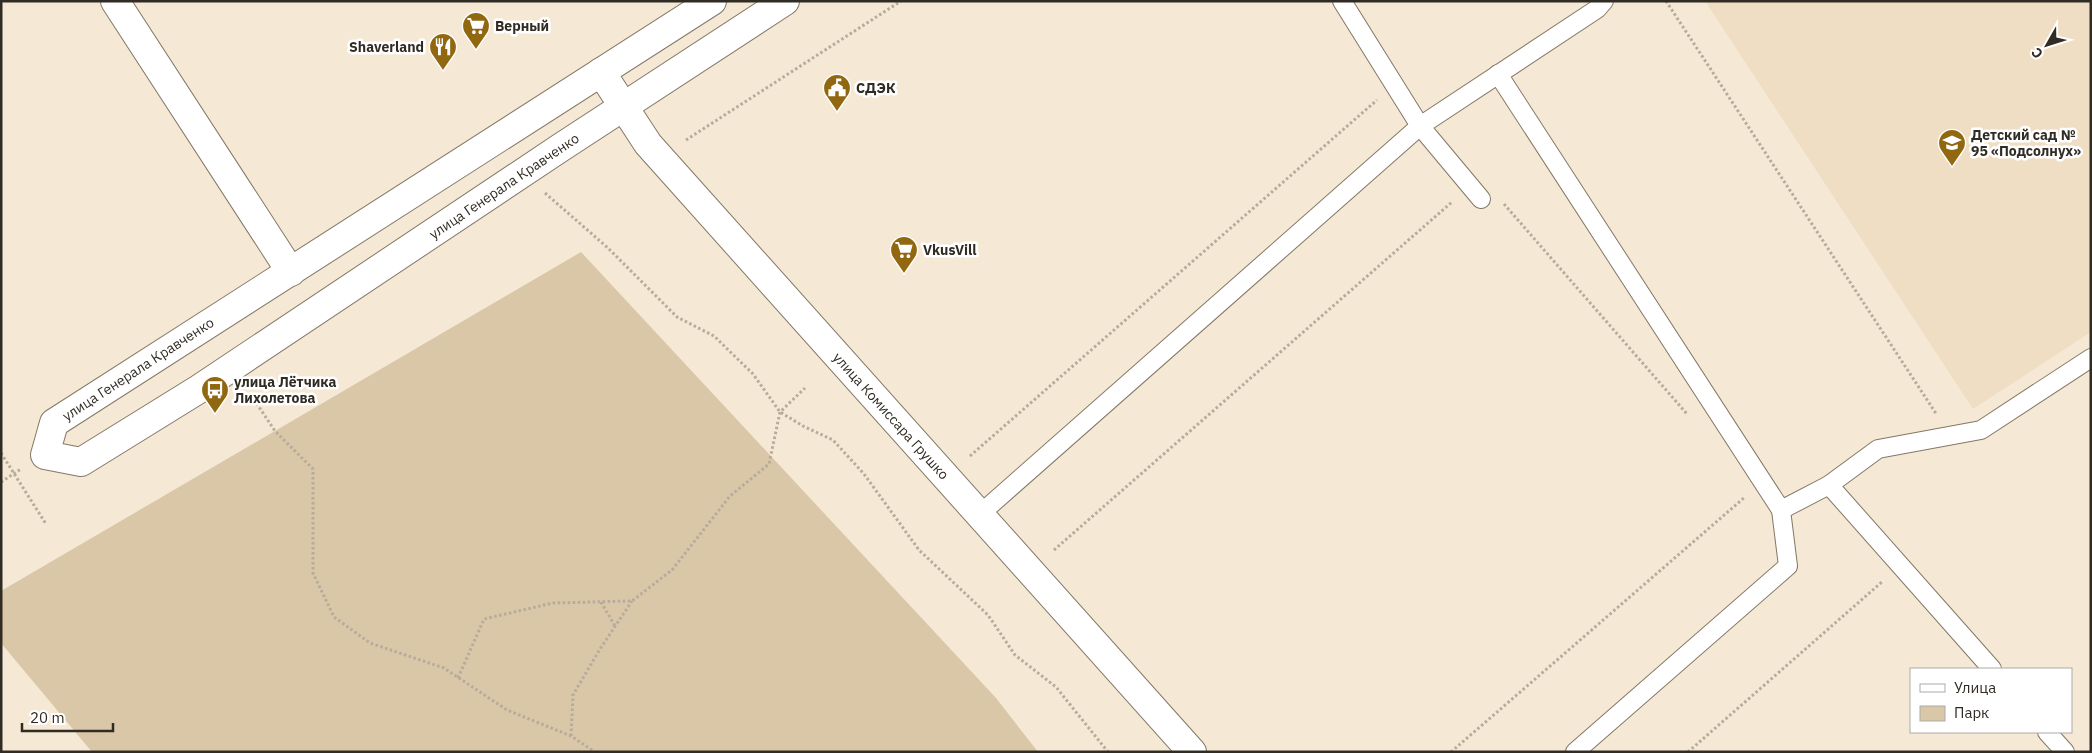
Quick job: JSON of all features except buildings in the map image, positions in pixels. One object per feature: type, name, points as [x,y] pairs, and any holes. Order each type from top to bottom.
[{"type":"street","points":[[115,1],[290,272]]},
{"type":"street","name":"улица Генерала Кравченко","points":[[712,1],[54,423],[45,454],[80,462],[199,389],[785,1]]},
{"type":"street","name":"улица Комиссара Грушко","points":[[601,72],[648,144],[1192,752]]},
{"type":"lane","points":[[1342,1],[1420,126],[1475,193]]},
{"type":"lane","points":[[979,515],[1420,126],[1597,9],[1604,1]]},
{"type":"lane","points":[[1498,74],[1782,510],[1788,566],[1575,752]]},
{"type":"lane","points":[[1782,510],[1828,485],[1878,449],[1980,430],[2091,358]]},
{"type":"lane","points":[[1828,485],[1991,668]]},
{"type":"lane","points":[[2048,733],[2065,752]]},
{"type":"path","points":[[686,140],[901,1]]},
{"type":"path","points":[[1666,1],[1950,436]]},
{"type":"path","points":[[970,456],[1394,84]]},
{"type":"path","points":[[542,191],[608,248],[677,317],[714,336],[753,374],[780,412],[803,426],[833,440],[864,474],[919,550],[988,616],[1015,655],[1056,688],[1108,752]]},
{"type":"path","points":[[1054,550],[1475,193]]},
{"type":"path","points":[[1500,199],[1689,416]]},
{"type":"path","points":[[571,736],[573,696],[632,600],[672,570],[730,496],[769,464],[780,412],[805,388]]},
{"type":"path","points":[[251,395],[275,431],[313,469],[313,573],[334,617],[370,643],[444,668],[507,710],[571,736],[595,752]]},
{"type":"path","points":[[1,453],[46,524]]},
{"type":"path","points":[[1451,752],[1748,496]]},
{"type":"path","points":[[1688,752],[1901,566]]},
{"type":"path","points":[[458,678],[484,619],[553,603],[632,600]]},
{"type":"path","points":[[601,602],[615,626]]},
{"type":"shaded area","name":"Детский сад № 95 «Подсолнух»","points":[[1705,1],[2091,1],[2091,332],[1973,409]]},
{"type":"green space","points":[[581,252],[996,698],[1038,752],[92,752],[1,643],[1,591]]},
{"type":"place","name":"Верный","points":[[476,50]]},
{"type":"place","name":"Shaverland","points":[[443,71]]},
{"type":"place","name":"СДЭК","points":[[837,112]]},
{"type":"place","name":"Детский сад № 95 «Подсолнух»","points":[[1952,167]]},
{"type":"place","name":"VkusVill","points":[[904,274]]},
{"type":"place","name":"улица Лётчика Лихолетова","points":[[215,414]]}]
